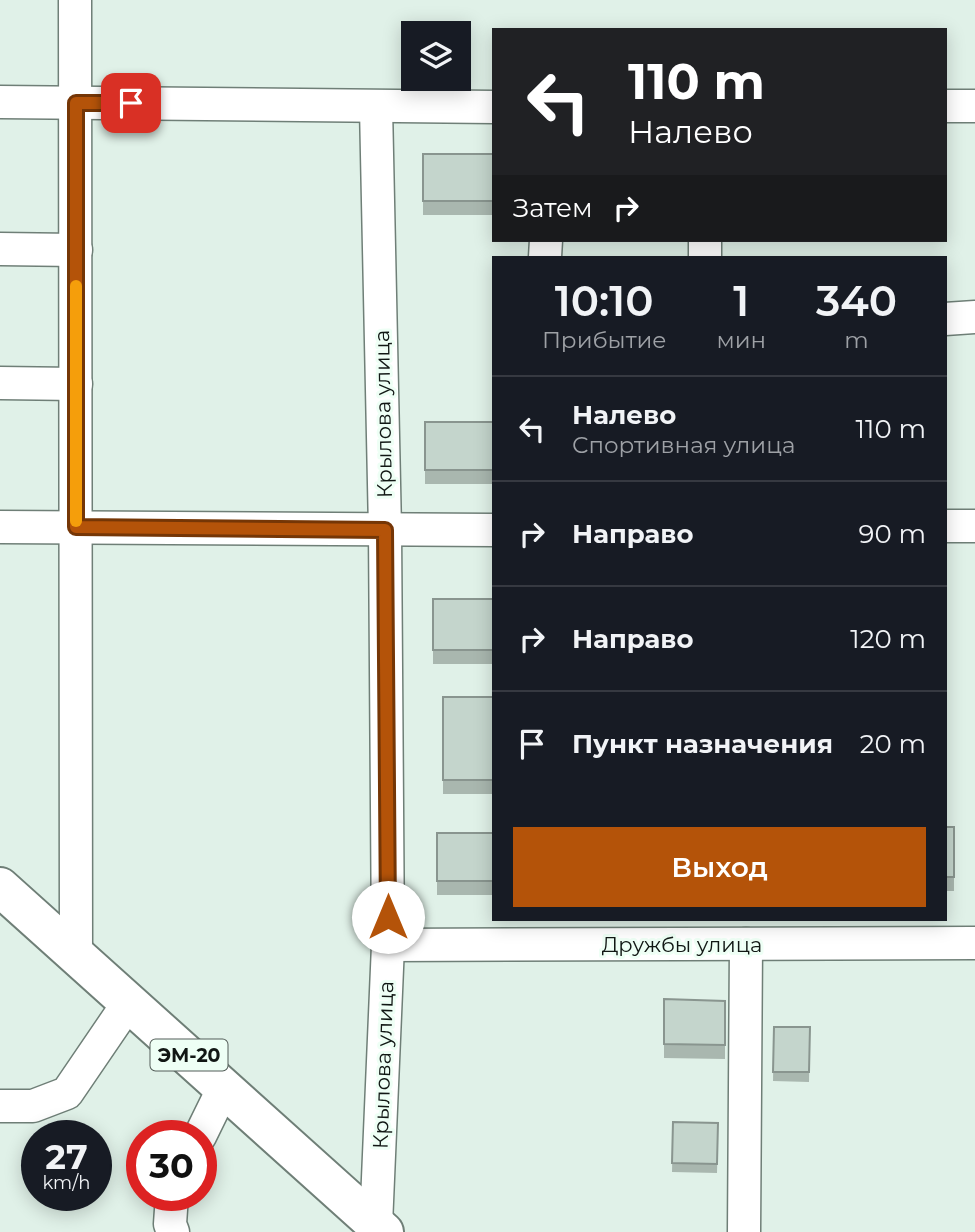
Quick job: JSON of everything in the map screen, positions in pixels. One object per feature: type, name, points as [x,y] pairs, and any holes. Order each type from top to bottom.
[{"type":"main road","name":"ЭМ-20","points":[[0,887],[380,1228]]},
{"type":"street","points":[[75,0],[76,954]]},
{"type":"street","points":[[0,102],[492,107]]},
{"type":"street","points":[[947,106],[975,106]]},
{"type":"street","name":"Крылова улица","points":[[376,107],[385,530],[388,945],[380,1228]]},
{"type":"street","points":[[0,249],[76,250]]},
{"type":"street","points":[[947,319],[975,317]]},
{"type":"street","points":[[0,383],[76,384]]},
{"type":"street","points":[[947,526],[975,526]]},
{"type":"street","points":[[0,527],[492,530]]},
{"type":"street","name":"Дружбы улица","points":[[388,945],[705,932],[746,944],[975,943]]},
{"type":"street","points":[[744,1232],[746,944]]},
{"type":"street","points":[[0,1106],[33,1106],[67,1093],[129,1002]]},
{"type":"street","points":[[208,1120],[224,1087]]},
{"type":"street","points":[[171,1211],[170,1224],[173,1232]]},
{"type":"building","points":[[423,154],[492,154],[492,201],[423,201]]},
{"type":"building","points":[[425,422],[492,422],[492,470],[425,470]]},
{"type":"building","points":[[433,599],[492,599],[492,650],[433,650]]},
{"type":"building","points":[[443,697],[492,697],[492,780],[443,780]]},
{"type":"building","points":[[947,827],[954,827],[954,877],[947,877]]},
{"type":"building","points":[[437,833],[492,833],[492,881],[437,881]]},
{"type":"building","points":[[664,999],[725,1001],[725,1045],[664,1044]]},
{"type":"building","points":[[774,1027],[810,1027],[809,1072],[773,1072]]},
{"type":"building","points":[[673,1122],[718,1123],[717,1164],[672,1163]]},
{"type":"slow traffic","points":[[76,286],[76,521]]},
{"type":"route","points":[[131,103],[76,103],[76,527],[385,530],[388,917]]}]
